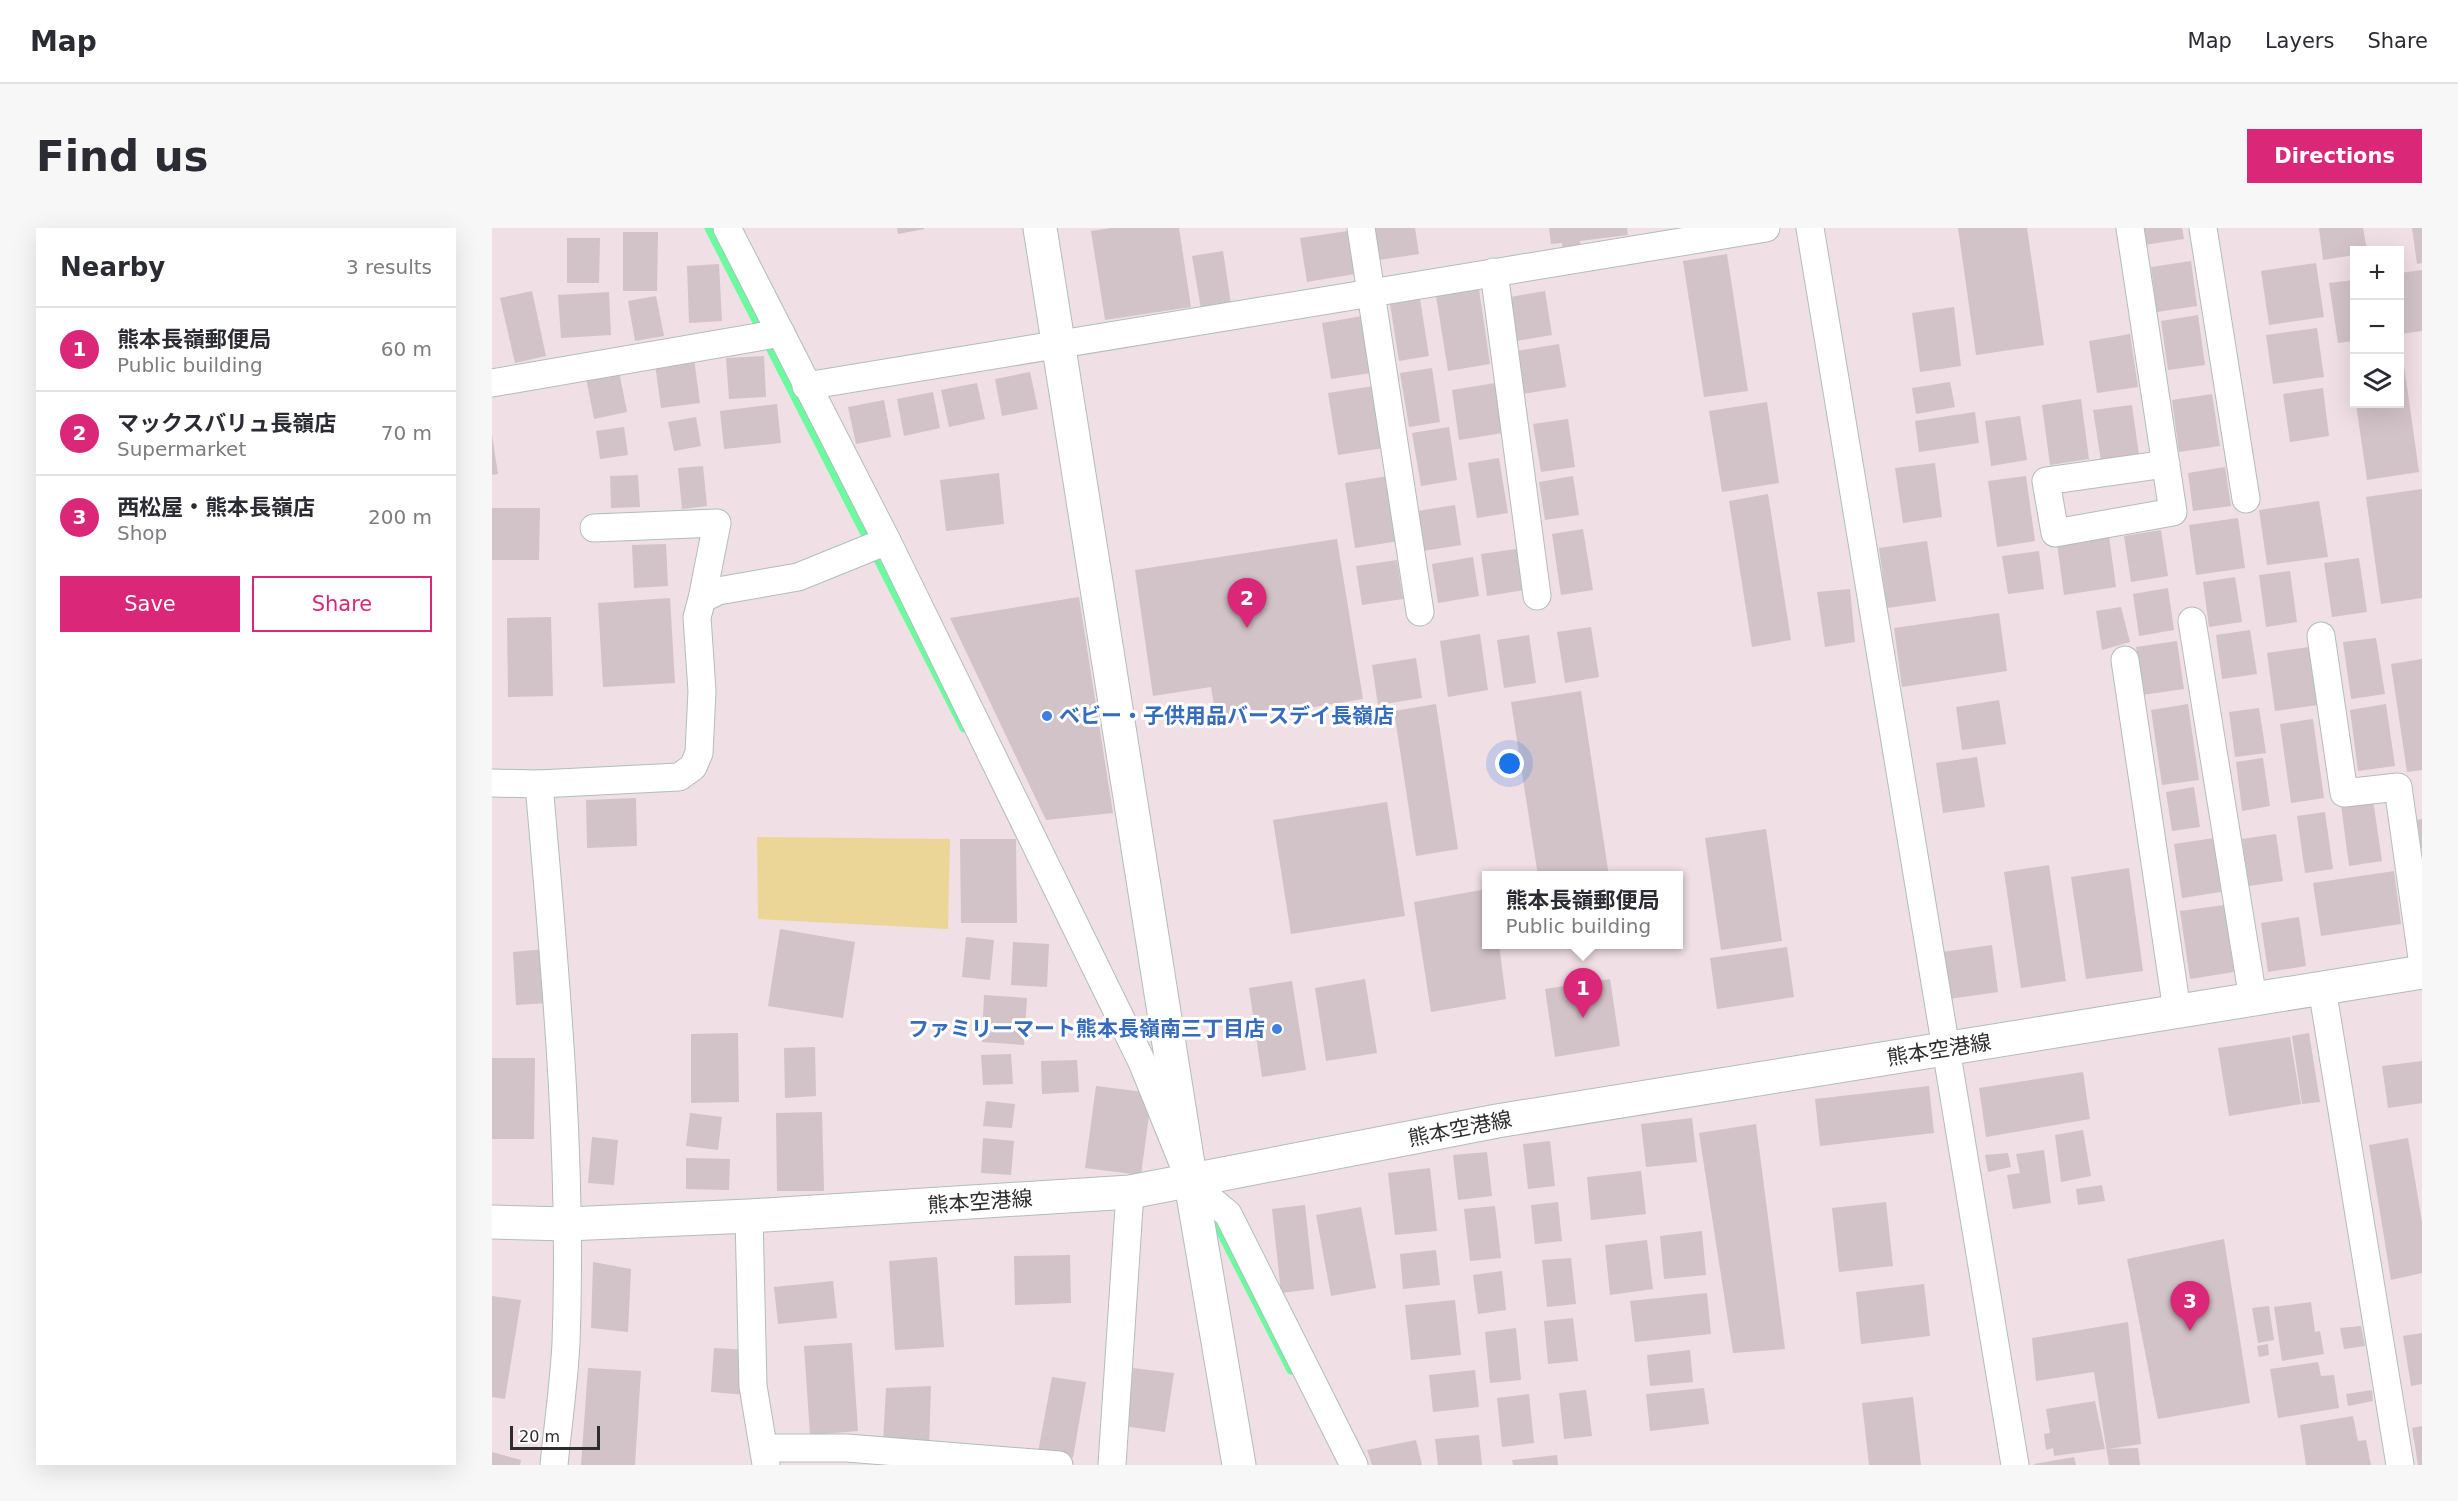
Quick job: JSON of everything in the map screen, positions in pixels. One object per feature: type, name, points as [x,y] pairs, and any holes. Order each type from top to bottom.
[{"type":"main road","points":[[1040,228],[1191,1183],[1239,1465]]},
{"type":"main road","name":"熊本空港線","points":[[492,1222],[567,1224],[749,1216],[1130,1192],[1191,1183],[1497,1121],[2422,972]]},
{"type":"street","points":[[727,228],[887,541],[1142,1062],[1191,1183],[1228,1214],[1354,1465]]},
{"type":"street","points":[[1361,228],[1420,612]]},
{"type":"street","points":[[806,386],[1766,228]]},
{"type":"street","points":[[1810,228],[1948,1048],[2015,1465]]},
{"type":"street","points":[[2130,228],[2166,464],[2173,512],[2055,533],[2046,481],[2166,464]]},
{"type":"street","points":[[2203,228],[2246,499]]},
{"type":"street","points":[[1494,272],[1537,596]]},
{"type":"street","points":[[492,382],[780,333]]},
{"type":"street","points":[[492,783],[539,784],[678,777],[693,767],[699,753],[702,691],[697,617],[717,523],[594,528]]},
{"type":"street","points":[[702,599],[718,591],[798,577],[887,541]]},
{"type":"street","points":[[2192,621],[2253,999]]},
{"type":"street","points":[[2322,636],[2344,793],[2398,787],[2422,958]]},
{"type":"street","points":[[2125,660],[2177,1011]]},
{"type":"street","points":[[539,784],[559,1027],[567,1224],[566,1345],[554,1465]]},
{"type":"street","points":[[2322,988],[2400,1465]]},
{"type":"street","points":[[1112,1465],[1130,1192]]},
{"type":"street","points":[[749,1216],[753,1386],[766,1456],[847,1448],[1059,1465]]},
{"type":"shaded area","points":[[757,837],[950,839],[948,929],[758,919]]},
{"type":"building","points":[[897,228],[924,228],[924,229],[898,234]]},
{"type":"building","points":[[1111,228],[1179,228],[1191,307],[1105,320],[1091,231]]},
{"type":"building","points":[[1374,228],[1415,228],[1419,254],[1379,260]]},
{"type":"building","points":[[1549,228],[1627,228],[1628,235],[1580,241],[1581,254],[1563,257],[1562,243],[1551,244]]},
{"type":"building","points":[[1958,228],[2027,228],[2044,345],[1976,355]]},
{"type":"building","points":[[2142,228],[2182,228],[2184,239],[2144,245]]},
{"type":"building","points":[[2319,228],[2363,228],[2366,246],[2350,246],[2350,256],[2323,260]]},
{"type":"building","points":[[2412,228],[2422,228],[2422,263],[2417,264]]},
{"type":"building","points":[[1355,230],[1361,273],[1307,282],[1300,238]]},
{"type":"building","points":[[623,232],[658,232],[657,291],[623,291]]},
{"type":"building","points":[[567,238],[600,238],[599,283],[567,283]]},
{"type":"building","points":[[1223,251],[1231,304],[1201,309],[1192,256]]},
{"type":"building","points":[[1727,254],[1748,391],[1704,397],[1683,261]]},
{"type":"building","points":[[2191,261],[2197,306],[2157,312],[2151,267]]},
{"type":"building","points":[[2316,263],[2324,317],[2269,325],[2261,271]]},
{"type":"building","points":[[719,264],[722,321],[689,323],[687,266]]},
{"type":"building","points":[[2422,270],[2422,331],[2404,333],[2404,272]]},
{"type":"building","points":[[2350,280],[2350,342],[2338,343],[2329,283]]},
{"type":"building","points":[[1479,289],[1490,364],[1448,371],[1436,296]]},
{"type":"building","points":[[532,291],[546,356],[515,363],[500,298]]},
{"type":"building","points":[[1545,291],[1552,335],[1516,341],[1510,297]]},
{"type":"building","points":[[609,292],[611,335],[561,338],[558,295]]},
{"type":"building","points":[[656,296],[664,336],[635,341],[628,301]]},
{"type":"building","points":[[1420,299],[1429,356],[1399,361],[1390,304]]},
{"type":"building","points":[[1954,307],[1961,366],[1920,372],[1912,313]]},
{"type":"building","points":[[2198,315],[2205,365],[2168,370],[2161,321]]},
{"type":"building","points":[[1362,316],[1371,373],[1331,379],[1322,323]]},
{"type":"building","points":[[2317,328],[2324,377],[2273,384],[2266,335]]},
{"type":"building","points":[[2130,334],[2138,387],[2097,393],[2089,341]]},
{"type":"building","points":[[1559,344],[1566,387],[1523,394],[1517,351]]},
{"type":"building","points":[[764,356],[766,397],[729,399],[726,358]]},
{"type":"building","points":[[694,358],[700,403],[661,408],[655,364]]},
{"type":"building","points":[[2404,365],[2419,472],[2367,480],[2357,408],[2404,408]]},
{"type":"building","points":[[618,366],[627,412],[594,419],[585,373]]},
{"type":"building","points":[[1432,368],[1440,422],[1409,427],[1400,373]]},
{"type":"building","points":[[1030,372],[1038,409],[1002,416],[995,379]]},
{"type":"building","points":[[1950,382],[1955,407],[1916,414],[1912,388]]},
{"type":"building","points":[[977,383],[985,419],[949,427],[941,390]]},
{"type":"building","points":[[1495,383],[1503,433],[1459,440],[1452,390]]},
{"type":"building","points":[[1374,386],[1384,448],[1338,455],[1328,393]]},
{"type":"building","points":[[2323,388],[2329,436],[2290,442],[2283,394]]},
{"type":"building","points":[[933,392],[940,428],[904,436],[897,399]]},
{"type":"building","points":[[2212,394],[2220,446],[2179,452],[2172,400]]},
{"type":"building","points":[[2081,399],[2089,459],[2050,465],[2042,405]]},
{"type":"building","points":[[884,400],[891,437],[856,444],[848,407]]},
{"type":"building","points":[[1767,402],[1779,483],[1722,492],[1709,411]]},
{"type":"building","points":[[777,404],[781,443],[724,449],[720,411]]},
{"type":"building","points":[[2132,405],[2139,455],[2101,461],[2093,410]]},
{"type":"building","points":[[1975,412],[1979,443],[1919,452],[1915,421]]},
{"type":"building","points":[[2020,416],[2027,460],[1991,466],[1985,421]]},
{"type":"building","points":[[696,417],[701,446],[674,451],[668,422]]},
{"type":"building","points":[[1568,419],[1575,467],[1541,472],[1533,424]]},
{"type":"building","points":[[624,427],[628,455],[600,459],[596,431]]},
{"type":"building","points":[[1449,427],[1457,480],[1421,486],[1412,433]]},
{"type":"building","points":[[492,435],[498,474],[492,475]]},
{"type":"building","points":[[1499,458],[1508,513],[1477,518],[1468,463]]},
{"type":"building","points":[[1935,463],[1942,517],[1903,523],[1895,468]]},
{"type":"building","points":[[703,466],[707,506],[682,509],[678,468]]},
{"type":"building","points":[[2225,467],[2231,506],[2193,511],[2188,473]]},
{"type":"building","points":[[999,473],[1004,524],[946,531],[940,480]]},
{"type":"building","points":[[638,475],[640,507],[611,508],[610,476]]},
{"type":"building","points":[[1388,476],[1399,541],[1355,548],[1345,483]]},
{"type":"building","points":[[1573,476],[1579,515],[1545,520],[1539,482]]},
{"type":"building","points":[[2026,476],[2035,541],[1997,547],[1988,481]]},
{"type":"building","points":[[2422,489],[2422,598],[2381,604],[2366,497]]},
{"type":"building","points":[[1768,494],[1791,640],[1752,647],[1729,501]]},
{"type":"building","points":[[2319,501],[2328,557],[2267,565],[2259,510]]},
{"type":"building","points":[[1455,505],[1461,545],[1423,551],[1417,511]]},
{"type":"building","points":[[492,508],[540,508],[539,560],[492,560]]},
{"type":"building","points":[[2238,518],[2245,568],[2196,575],[2189,525]]},
{"type":"building","points":[[1583,529],[1593,590],[1561,595],[1552,534]]},
{"type":"building","points":[[2161,530],[2168,576],[2131,582],[2124,536]]},
{"type":"building","points":[[2109,536],[2116,587],[2064,595],[2057,544]]},
{"type":"building","points":[[1337,539],[1363,699],[1217,723],[1211,687],[1153,696],[1135,570]]},
{"type":"building","points":[[1927,541],[1936,601],[1887,608],[1879,548]]},
{"type":"building","points":[[666,544],[668,586],[634,588],[632,545]]},
{"type":"building","points":[[1523,548],[1530,589],[1487,596],[1481,554]]},
{"type":"building","points":[[2039,551],[2044,589],[2008,594],[2002,556]]},
{"type":"building","points":[[1473,557],[1479,596],[1438,603],[1432,564]]},
{"type":"building","points":[[2359,558],[2367,612],[2332,617],[2324,563]]},
{"type":"building","points":[[1397,560],[1403,599],[1362,605],[1356,566]]},
{"type":"building","points":[[2290,571],[2297,622],[2266,627],[2259,575]]},
{"type":"building","points":[[2235,577],[2242,622],[2209,627],[2203,582]]},
{"type":"building","points":[[2168,588],[2174,630],[2139,636],[2133,594]]},
{"type":"building","points":[[1850,589],[1855,642],[1825,647],[1817,592]]},
{"type":"building","name":"ベビー・子供用品バースデイ長嶺店","points":[[1079,597],[1113,813],[1046,820],[950,618]]},
{"type":"building","points":[[670,598],[675,683],[603,687],[598,603]]},
{"type":"building","points":[[2121,607],[2130,642],[2102,650],[2096,611]]},
{"type":"building","points":[[1999,613],[2007,671],[1902,687],[1894,628]]},
{"type":"building","points":[[551,617],[553,696],[508,697],[507,618]]},
{"type":"building","points":[[1591,627],[1599,677],[1565,683],[1557,632]]},
{"type":"building","points":[[2250,630],[2257,674],[2222,679],[2216,635]]},
{"type":"building","points":[[1480,634],[1488,690],[1448,697],[1440,641]]},
{"type":"building","points":[[1529,635],[1536,683],[1504,688],[1497,640]]},
{"type":"building","points":[[2376,638],[2385,694],[2351,699],[2343,642]]},
{"type":"building","points":[[2177,641],[2184,689],[2142,695],[2136,647]]},
{"type":"building","points":[[2309,647],[2318,705],[2275,711],[2267,653]]},
{"type":"building","points":[[1416,658],[1422,698],[1378,705],[1372,665]]},
{"type":"building","points":[[2422,659],[2422,770],[2407,772],[2391,664]]},
{"type":"building","points":[[1581,691],[1608,871],[1537,871],[1511,702]]},
{"type":"building","points":[[1999,700],[2006,744],[1962,750],[1956,707]]},
{"type":"building","points":[[1436,704],[1458,849],[1416,856],[1394,711]]},
{"type":"building","points":[[2188,704],[2199,780],[2162,785],[2151,710]]},
{"type":"building","points":[[2386,704],[2395,766],[2358,771],[2350,710]]},
{"type":"building","points":[[2259,708],[2266,753],[2235,757],[2229,712]]},
{"type":"building","points":[[2313,719],[2324,798],[2291,803],[2280,724]]},
{"type":"building","points":[[1977,757],[1985,807],[1943,813],[1936,763]]},
{"type":"building","points":[[2263,758],[2270,806],[2242,811],[2236,762]]},
{"type":"building","points":[[2194,787],[2200,827],[2172,831],[2166,792]]},
{"type":"building","points":[[636,798],[637,846],[587,848],[586,800]]},
{"type":"building","points":[[2373,800],[2382,861],[2349,866],[2341,805]]},
{"type":"building","points":[[1387,802],[1405,916],[1291,934],[1273,820]]},
{"type":"building","points":[[2325,812],[2333,869],[2305,873],[2297,816]]},
{"type":"building","points":[[2422,819],[2422,848],[2421,848],[2417,820]]},
{"type":"building","points":[[1766,829],[1782,941],[1721,950],[1705,838]]},
{"type":"building","points":[[2276,834],[2283,881],[2249,886],[2242,839]]},
{"type":"building","points":[[2214,838],[2221,892],[2182,898],[2174,844]]},
{"type":"building","points":[[960,839],[1016,839],[1017,923],[961,923]]},
{"type":"building","points":[[2049,865],[2066,981],[2021,988],[2004,872]]},
{"type":"building","points":[[2129,868],[2143,971],[2086,979],[2071,877]]},
{"type":"building","points":[[2394,871],[2401,924],[2321,936],[2313,883]]},
{"type":"building","points":[[1482,890],[1482,949],[1500,949],[1506,999],[1431,1012],[1414,902]]},
{"type":"building","points":[[2224,905],[2234,972],[2190,979],[2180,911]]},
{"type":"building","points":[[2299,917],[2306,966],[2268,972],[2261,923]]},
{"type":"building","points":[[780,929],[855,942],[843,1018],[768,1006]]},
{"type":"building","points":[[966,937],[994,940],[990,980],[962,977]]},
{"type":"building","points":[[1013,942],[1049,944],[1047,987],[1011,985]]},
{"type":"building","points":[[1992,945],[1998,992],[1949,999],[1942,952]]},
{"type":"building","points":[[1787,947],[1794,997],[1717,1009],[1710,958]]},
{"type":"building","points":[[545,949],[549,1003],[516,1005],[513,952]]},
{"type":"building","points":[[1365,979],[1377,1053],[1326,1061],[1315,988]]},
{"type":"building","points":[[1610,979],[1620,1046],[1555,1057],[1545,989]]},
{"type":"building","name":"ファミリーマート熊本長嶺南三丁目店","points":[[1292,981],[1306,1070],[1262,1077],[1249,988]]},
{"type":"building","points":[[984,995],[1027,998],[1024,1045],[982,1042]]},
{"type":"building","points":[[738,1033],[739,1102],[691,1103],[691,1034]]},
{"type":"building","points":[[2309,1033],[2320,1102],[2302,1104],[2292,1036]]},
{"type":"building","points":[[2290,1037],[2301,1104],[2229,1116],[2218,1048]]},
{"type":"building","points":[[815,1047],[816,1096],[785,1098],[784,1048]]},
{"type":"building","points":[[1011,1054],[1013,1084],[983,1085],[981,1055]]},
{"type":"building","points":[[492,1058],[535,1058],[534,1139],[492,1139]]},
{"type":"building","points":[[1077,1060],[1079,1092],[1042,1094],[1041,1061]]},
{"type":"building","points":[[2422,1061],[2422,1103],[2388,1108],[2382,1066]]},
{"type":"building","points":[[2083,1072],[2090,1119],[1986,1137],[1979,1088]]},
{"type":"building","points":[[1096,1086],[1152,1093],[1141,1175],[1085,1168]]},
{"type":"building","points":[[1929,1086],[1934,1133],[1820,1146],[1815,1099]]},
{"type":"building","points":[[986,1101],[1015,1104],[1012,1128],[983,1126]]},
{"type":"building","points":[[822,1112],[824,1191],[777,1191],[776,1113]]},
{"type":"building","points":[[690,1113],[722,1117],[718,1150],[686,1146]]},
{"type":"building","points":[[1692,1118],[1697,1162],[1646,1167],[1641,1124]]},
{"type":"building","points":[[1756,1124],[1785,1349],[1733,1353],[1699,1133]]},
{"type":"building","points":[[2083,1130],[2091,1176],[2061,1182],[2055,1135]]},
{"type":"building","points":[[592,1137],[618,1140],[614,1185],[588,1183]]},
{"type":"building","points":[[983,1138],[1014,1141],[1011,1175],[981,1173]]},
{"type":"building","points":[[2408,1138],[2422,1222],[2422,1273],[2391,1280],[2369,1145]]},
{"type":"building","points":[[1550,1141],[1555,1186],[1528,1189],[1523,1144]]},
{"type":"building","points":[[2044,1150],[2051,1203],[2013,1209],[2007,1175],[2020,1173],[2016,1154]]},
{"type":"building","points":[[1487,1152],[1492,1196],[1458,1200],[1453,1155]]},
{"type":"building","points":[[2008,1153],[2011,1167],[1988,1172],[1985,1155]]},
{"type":"building","points":[[686,1158],[730,1159],[729,1190],[686,1189]]},
{"type":"building","points":[[1430,1168],[1437,1231],[1395,1235],[1388,1173]]},
{"type":"building","points":[[1641,1171],[1646,1214],[1591,1220],[1587,1177]]},
{"type":"building","points":[[2102,1185],[2105,1201],[2078,1205],[2076,1189]]},
{"type":"building","points":[[1558,1202],[1562,1241],[1535,1244],[1531,1205]]},
{"type":"building","points":[[1886,1202],[1893,1266],[1839,1272],[1832,1208]]},
{"type":"building","points":[[1305,1205],[1314,1289],[1281,1293],[1272,1209]]},
{"type":"building","points":[[1495,1206],[1501,1258],[1470,1261],[1464,1209]]},
{"type":"building","points":[[1361,1207],[1376,1288],[1331,1296],[1316,1215]]},
{"type":"building","points":[[1702,1231],[1706,1275],[1664,1279],[1660,1236]]},
{"type":"building","points":[[2224,1239],[2250,1403],[2158,1419],[2127,1259]]},
{"type":"building","points":[[1647,1240],[1653,1289],[1610,1295],[1605,1245]]},
{"type":"building","points":[[1436,1250],[1440,1285],[1403,1289],[1400,1254]]},
{"type":"building","points":[[1070,1255],[1071,1303],[1015,1305],[1014,1256]]},
{"type":"building","points":[[937,1257],[944,1347],[895,1350],[889,1261]]},
{"type":"building","points":[[1571,1258],[1576,1304],[1547,1307],[1542,1260]]},
{"type":"building","points":[[593,1262],[631,1269],[628,1332],[591,1328]]},
{"type":"building","points":[[1502,1271],[1506,1310],[1478,1314],[1473,1275]]},
{"type":"building","points":[[833,1281],[837,1318],[778,1324],[774,1287]]},
{"type":"building","points":[[1924,1284],[1930,1336],[1861,1344],[1856,1292]]},
{"type":"building","points":[[1707,1293],[1711,1334],[1635,1342],[1630,1301]]},
{"type":"building","points":[[492,1296],[521,1300],[505,1399],[492,1397]]},
{"type":"building","points":[[1455,1300],[1461,1355],[1411,1360],[1405,1305]]},
{"type":"building","points":[[2311,1302],[2315,1332],[2320,1331],[2324,1354],[2282,1361],[2274,1307]]},
{"type":"building","points":[[2269,1306],[2274,1340],[2258,1343],[2252,1308]]},
{"type":"building","points":[[1573,1318],[1578,1361],[1548,1364],[1544,1321]]},
{"type":"building","points":[[2128,1322],[2141,1444],[2108,1449],[2138,1448],[2140,1465],[2109,1465],[2094,1372],[2036,1381],[2032,1338]]},
{"type":"building","points":[[2361,1326],[2365,1346],[2344,1349],[2340,1328]]},
{"type":"building","points":[[1516,1328],[1521,1380],[1490,1383],[1485,1332]]},
{"type":"building","points":[[2422,1333],[2422,1384],[2411,1386],[2403,1336]]},
{"type":"building","points":[[852,1343],[858,1431],[810,1435],[804,1346]]},
{"type":"building","points":[[2268,1344],[2269,1355],[2259,1357],[2257,1346]]},
{"type":"building","points":[[714,1348],[750,1350],[747,1395],[711,1392]]},
{"type":"building","points":[[1690,1350],[1693,1382],[1650,1386],[1647,1355]]},
{"type":"building","points":[[2318,1362],[2321,1376],[2334,1375],[2339,1408],[2278,1418],[2270,1369]]},
{"type":"building","points":[[588,1368],[641,1371],[635,1465],[581,1465]]},
{"type":"building","points":[[1133,1368],[1174,1373],[1165,1432],[1124,1426]]},
{"type":"building","points":[[1475,1370],[1479,1407],[1433,1412],[1429,1375]]},
{"type":"building","points":[[1052,1377],[1086,1382],[1073,1458],[1038,1452]]},
{"type":"building","points":[[931,1386],[929,1449],[883,1443],[886,1388]]},
{"type":"building","points":[[1704,1388],[1709,1424],[1650,1431],[1646,1394]]},
{"type":"building","points":[[1586,1390],[1592,1436],[1564,1439],[1559,1393]]},
{"type":"building","points":[[2372,1390],[2373,1401],[2348,1406],[2346,1394]]},
{"type":"building","points":[[1529,1394],[1534,1443],[1502,1447],[1497,1398]]},
{"type":"building","points":[[1913,1397],[1921,1465],[1869,1465],[1862,1403]]},
{"type":"building","points":[[2095,1401],[2105,1449],[2054,1456],[2053,1448],[2046,1450],[2044,1434],[2050,1433],[2046,1409]]},
{"type":"building","points":[[2353,1416],[2358,1441],[2366,1440],[2371,1465],[2306,1465],[2300,1425]]},
{"type":"building","points":[[2422,1426],[2422,1465],[2418,1465],[2412,1428]]},
{"type":"building","points":[[1479,1435],[1482,1465],[1438,1465],[1435,1439]]},
{"type":"building","points":[[1416,1440],[1422,1465],[1372,1465],[1367,1450]]},
{"type":"building","points":[[492,1452],[521,1460],[520,1465],[492,1465]]},
{"type":"building","points":[[1557,1455],[1558,1465],[1513,1465],[1512,1460]]},
{"type":"building","points":[[2074,1457],[2076,1465],[2034,1464]]},
{"type":"waterway","points":[[709,228],[964,728]]},
{"type":"waterway","points":[[1210,1211],[1291,1370]]},
{"type":"place","name":"マックスバリュ長嶺店","points":[[1247,628]]},
{"type":"place","name":"ベビー・子供用品バースデイ長嶺店","points":[[1047,716]]},
{"type":"place","name":"熊本長嶺郵便局","points":[[1583,1018]]},
{"type":"place","name":"ファミリーマート熊本長嶺南三丁目店","points":[[1277,1029]]},
{"type":"place","name":"西松屋・熊本長嶺店","points":[[2190,1331]]}]
